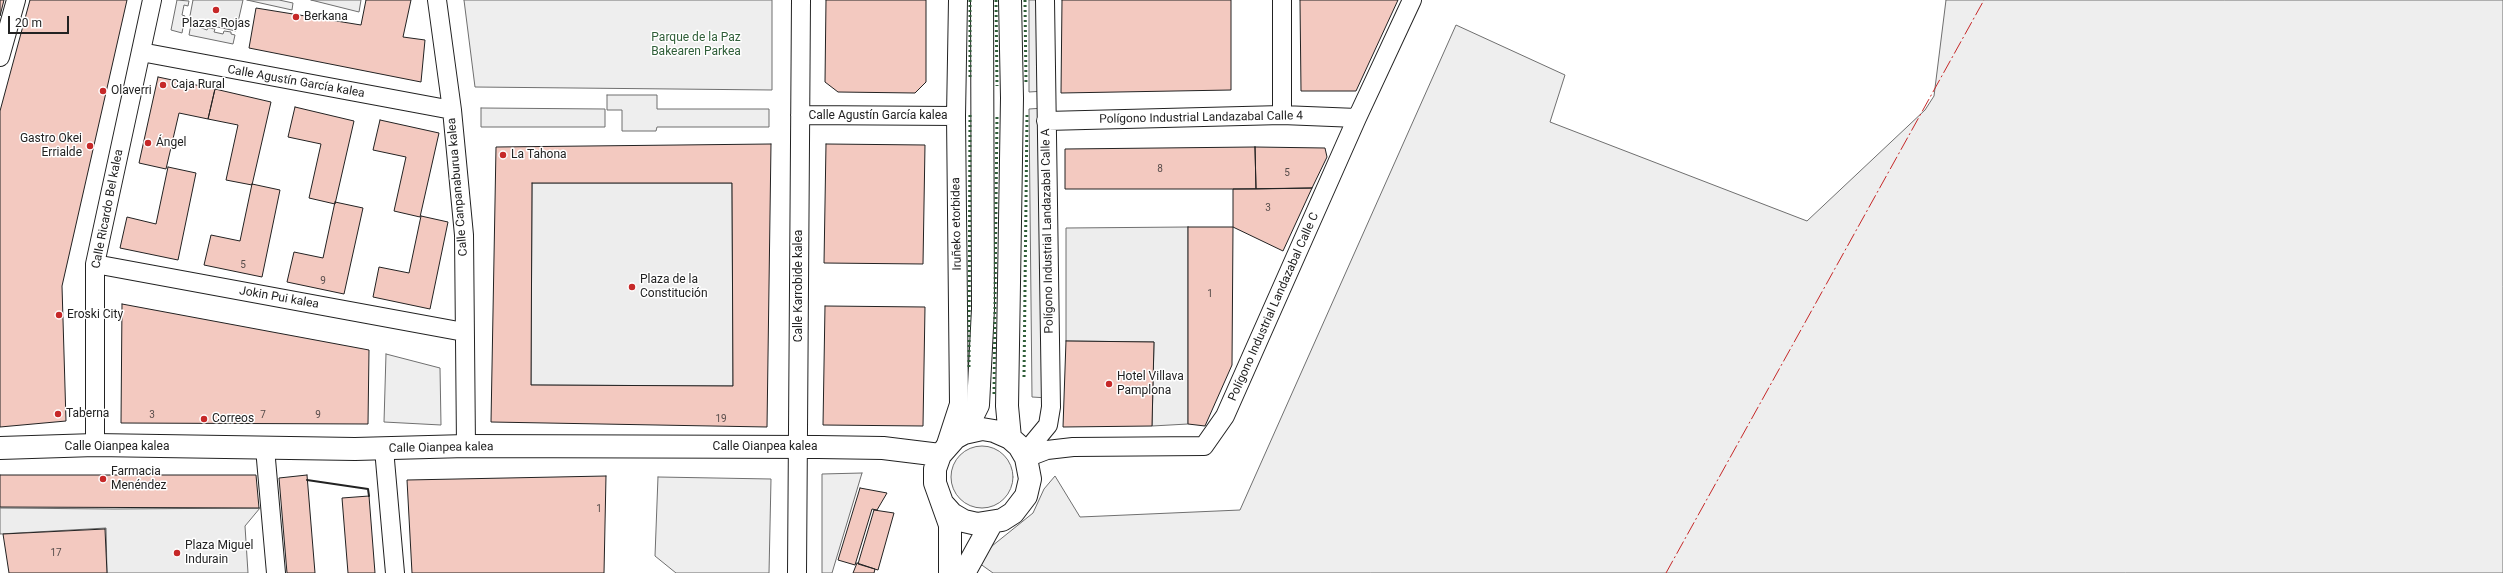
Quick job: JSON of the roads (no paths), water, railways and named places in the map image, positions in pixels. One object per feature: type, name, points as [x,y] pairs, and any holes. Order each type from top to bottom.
[{"type":"main road","name":"Iruñeko etorbidea","points":[[964,433],[978,405],[983,309],[982,0]]},
{"type":"main road","points":[[1010,0],[1012,98],[1008,406],[1010,438]]},
{"type":"main road","points":[[883,448],[914,464],[941,500],[952,514],[964,521],[977,524],[991,524],[1013,513],[1026,496],[1030,479],[1025,456],[1010,438],[994,430],[982,429],[964,433],[942,451],[935,469],[935,483],[941,500],[950,525],[950,573]]},
{"type":"main road","name":"Calle Oianpea kalea","points":[[0,448],[95,445],[384,449],[466,446],[798,447],[883,448],[942,451]]},
{"type":"main road","points":[[964,573],[991,524]]},
{"type":"street","points":[[0,58],[16,0]]},
{"type":"street","name":"Calle Ricardo Bel kalea","points":[[95,445],[95,264],[152,0]]},
{"type":"street","name":"Calle Canpanaburua kalea","points":[[437,0],[452,110],[464,235],[466,446]]},
{"type":"street","name":"Calle Karrobide kalea","points":[[797,573],[801,0]]},
{"type":"street","name":"Iruñeko etorbidea","points":[[942,451],[959,404],[956,116],[958,0]]},
{"type":"street","name":"Polígono Industrial Landazabal Calle A","points":[[1025,456],[1048,424],[1051,407],[1045,0]]},
{"type":"street","points":[[1282,0],[1282,115]]},
{"type":"street","name":"Polígono Industrial Landazabal Calle C","points":[[1025,456],[1047,450],[1073,447],[1204,446],[1225,416],[1357,118],[1412,0]]},
{"type":"street","name":"Calle Agustín García kalea","points":[[141,52],[452,110]]},
{"type":"street","name":"Calle Agustín García kalea","points":[[800,115],[956,116]]},
{"type":"street","name":"Polígono Industrial Landazabal Calle 4","points":[[1046,121],[1282,115],[1357,118]]},
{"type":"street","name":"Jokin Pui kalea","points":[[95,264],[464,332]]},
{"type":"street","points":[[265,448],[276,573]]},
{"type":"street","points":[[384,449],[395,573]]},
{"type":"place","name":"Plazas Rojas","points":[[216,10]]},
{"type":"place","name":"Berkana","points":[[296,17]]},
{"type":"place","name":"Caja Rural","points":[[163,85]]},
{"type":"place","name":"Olaverri","points":[[103,91]]},
{"type":"place","name":"Ángel","points":[[148,143]]},
{"type":"place","name":"Gastro Okei Errialde","points":[[90,146]]},
{"type":"place","name":"La Tahona","points":[[503,155]]},
{"type":"place","name":"Plaza de la Constitución","points":[[632,287]]},
{"type":"place","name":"Eroski City","points":[[59,315]]},
{"type":"place","name":"Hotel Villava Pamplona","points":[[1109,384]]},
{"type":"place","name":"Taberna","points":[[58,414]]},
{"type":"place","name":"Correos","points":[[204,419]]},
{"type":"place","name":"Farmacia Menéndez","points":[[103,479]]},
{"type":"place","name":"Plaza Miguel Indurain","points":[[177,553]]},
{"type":"park label","name":"Parque de la Paz Bakearen Parkea","points":[[696,45]]}]
